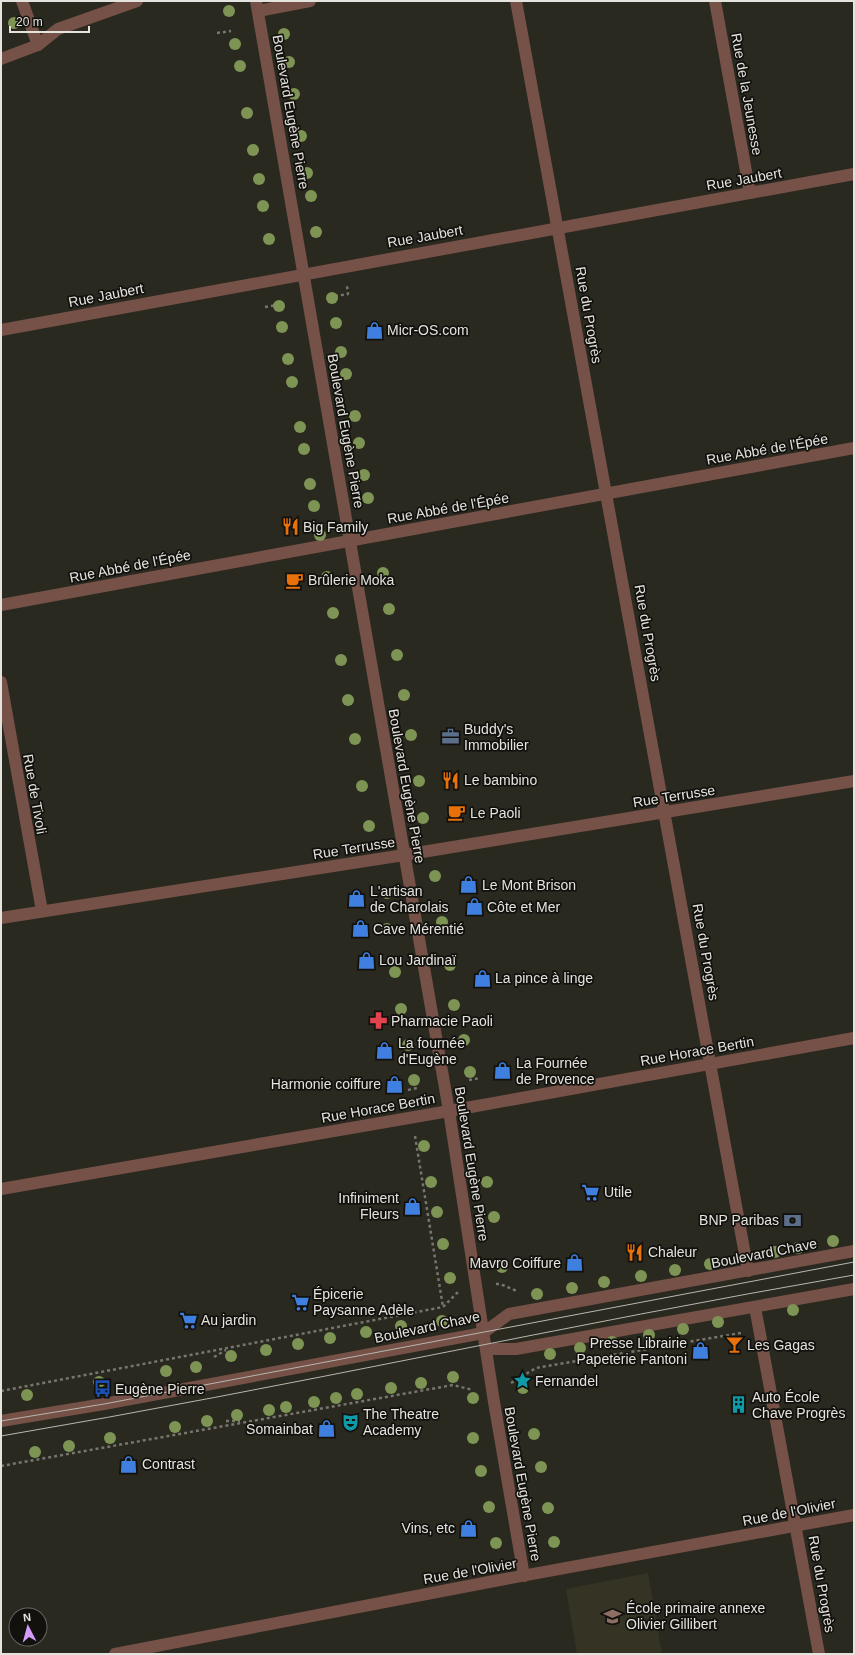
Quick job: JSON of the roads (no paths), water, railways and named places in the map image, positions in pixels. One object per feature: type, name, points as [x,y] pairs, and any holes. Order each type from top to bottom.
[{"type":"street","points":[[22,1],[38,45]]},
{"type":"street","points":[[1,59],[38,45],[58,28],[137,1]]},
{"type":"street","points":[[257,6],[310,1]]},
{"type":"street","name":"Rue du Progrès","points":[[516,1],[712,1064],[748,1271]]},
{"type":"street","name":"Rue de la Jeunesse","points":[[715,1],[750,193]]},
{"type":"street","name":"Boulevard Eugène Pierre","points":[[257,6],[449,1111],[483,1333],[524,1576]]},
{"type":"street","name":"Rue Jaubert","points":[[1,330],[304,273],[854,174]]},
{"type":"street","name":"Rue Abbé de l'Épée","points":[[1,605],[854,448]]},
{"type":"street","name":"Rue de Tivoli","points":[[1,682],[42,911]]},
{"type":"street","name":"Rue Terrusse","points":[[1,918],[404,855],[854,781]]},
{"type":"street","name":"Rue Horace Bertin","points":[[1,1189],[449,1111],[854,1038]]},
{"type":"street","name":"Boulevard Chave","points":[[1,1421],[104,1404],[483,1333],[509,1314],[854,1251]]},
{"type":"street","points":[[486,1349],[516,1349],[854,1289]]},
{"type":"street","name":"Rue du Progrès","points":[[754,1307],[819,1654]]},
{"type":"street","name":"Rue de l'Olivier","points":[[115,1654],[854,1515]]},
{"type":"tram line","points":[[1,1421],[104,1404],[854,1262]]},
{"type":"tram line","points":[[1,1436],[854,1275]]},
{"type":"place","name":"Micr-OS.com","points":[[374,330]]},
{"type":"place","name":"Big Family","points":[[290,527]]},
{"type":"place","name":"Brûlerie Moka","points":[[295,580]]},
{"type":"place","name":"Buddy's Immobilier","points":[[451,737]]},
{"type":"place","name":"Le bambino","points":[[451,780]]},
{"type":"place","name":"Le Paoli","points":[[457,813]]},
{"type":"place","name":"Le Mont Brison","points":[[469,885]]},
{"type":"place","name":"L'artisan de Charolais","points":[[357,899]]},
{"type":"place","name":"Côte et Mer","points":[[474,907]]},
{"type":"place","name":"Cave Mérentié","points":[[360,929]]},
{"type":"place","name":"Lou Jardinaï","points":[[366,960]]},
{"type":"place","name":"La pince à linge","points":[[482,978]]},
{"type":"place","name":"Pharmacie Paoli","points":[[378,1021]]},
{"type":"place","name":"La fournée d'Eugène","points":[[385,1051]]},
{"type":"place","name":"La Fournée de Provence","points":[[503,1071]]},
{"type":"place","name":"Harmonie coiffure","points":[[394,1084]]},
{"type":"place","name":"Utile","points":[[591,1192]]},
{"type":"place","name":"Infiniment Fleurs","points":[[412,1206]]},
{"type":"place","name":"BNP Paribas","points":[[792,1220]]},
{"type":"place","name":"Chaleur","points":[[635,1252]]},
{"type":"place","name":"Mavro Coiffure","points":[[574,1263]]},
{"type":"place","name":"Épicerie Paysanne Adèle","points":[[300,1302]]},
{"type":"place","name":"Au jardin","points":[[188,1320]]},
{"type":"place","name":"Les Gagas","points":[[734,1345]]},
{"type":"place","name":"Presse Librairie Papeterie Fantoni","points":[[700,1351]]},
{"type":"place","name":"Fernandel","points":[[522,1381]]},
{"type":"place","name":"Eugène Pierre","points":[[102,1389]]},
{"type":"place","name":"Auto École Chave Progrès","points":[[739,1405]]},
{"type":"place","name":"The Theatre Academy","points":[[350,1422]]},
{"type":"place","name":"Somainbat","points":[[326,1429]]},
{"type":"place","name":"Contrast","points":[[129,1464]]},
{"type":"place","name":"Vins, etc","points":[[468,1528]]},
{"type":"place","name":"École primaire annexe Olivier Gillibert","points":[[613,1616]]}]
